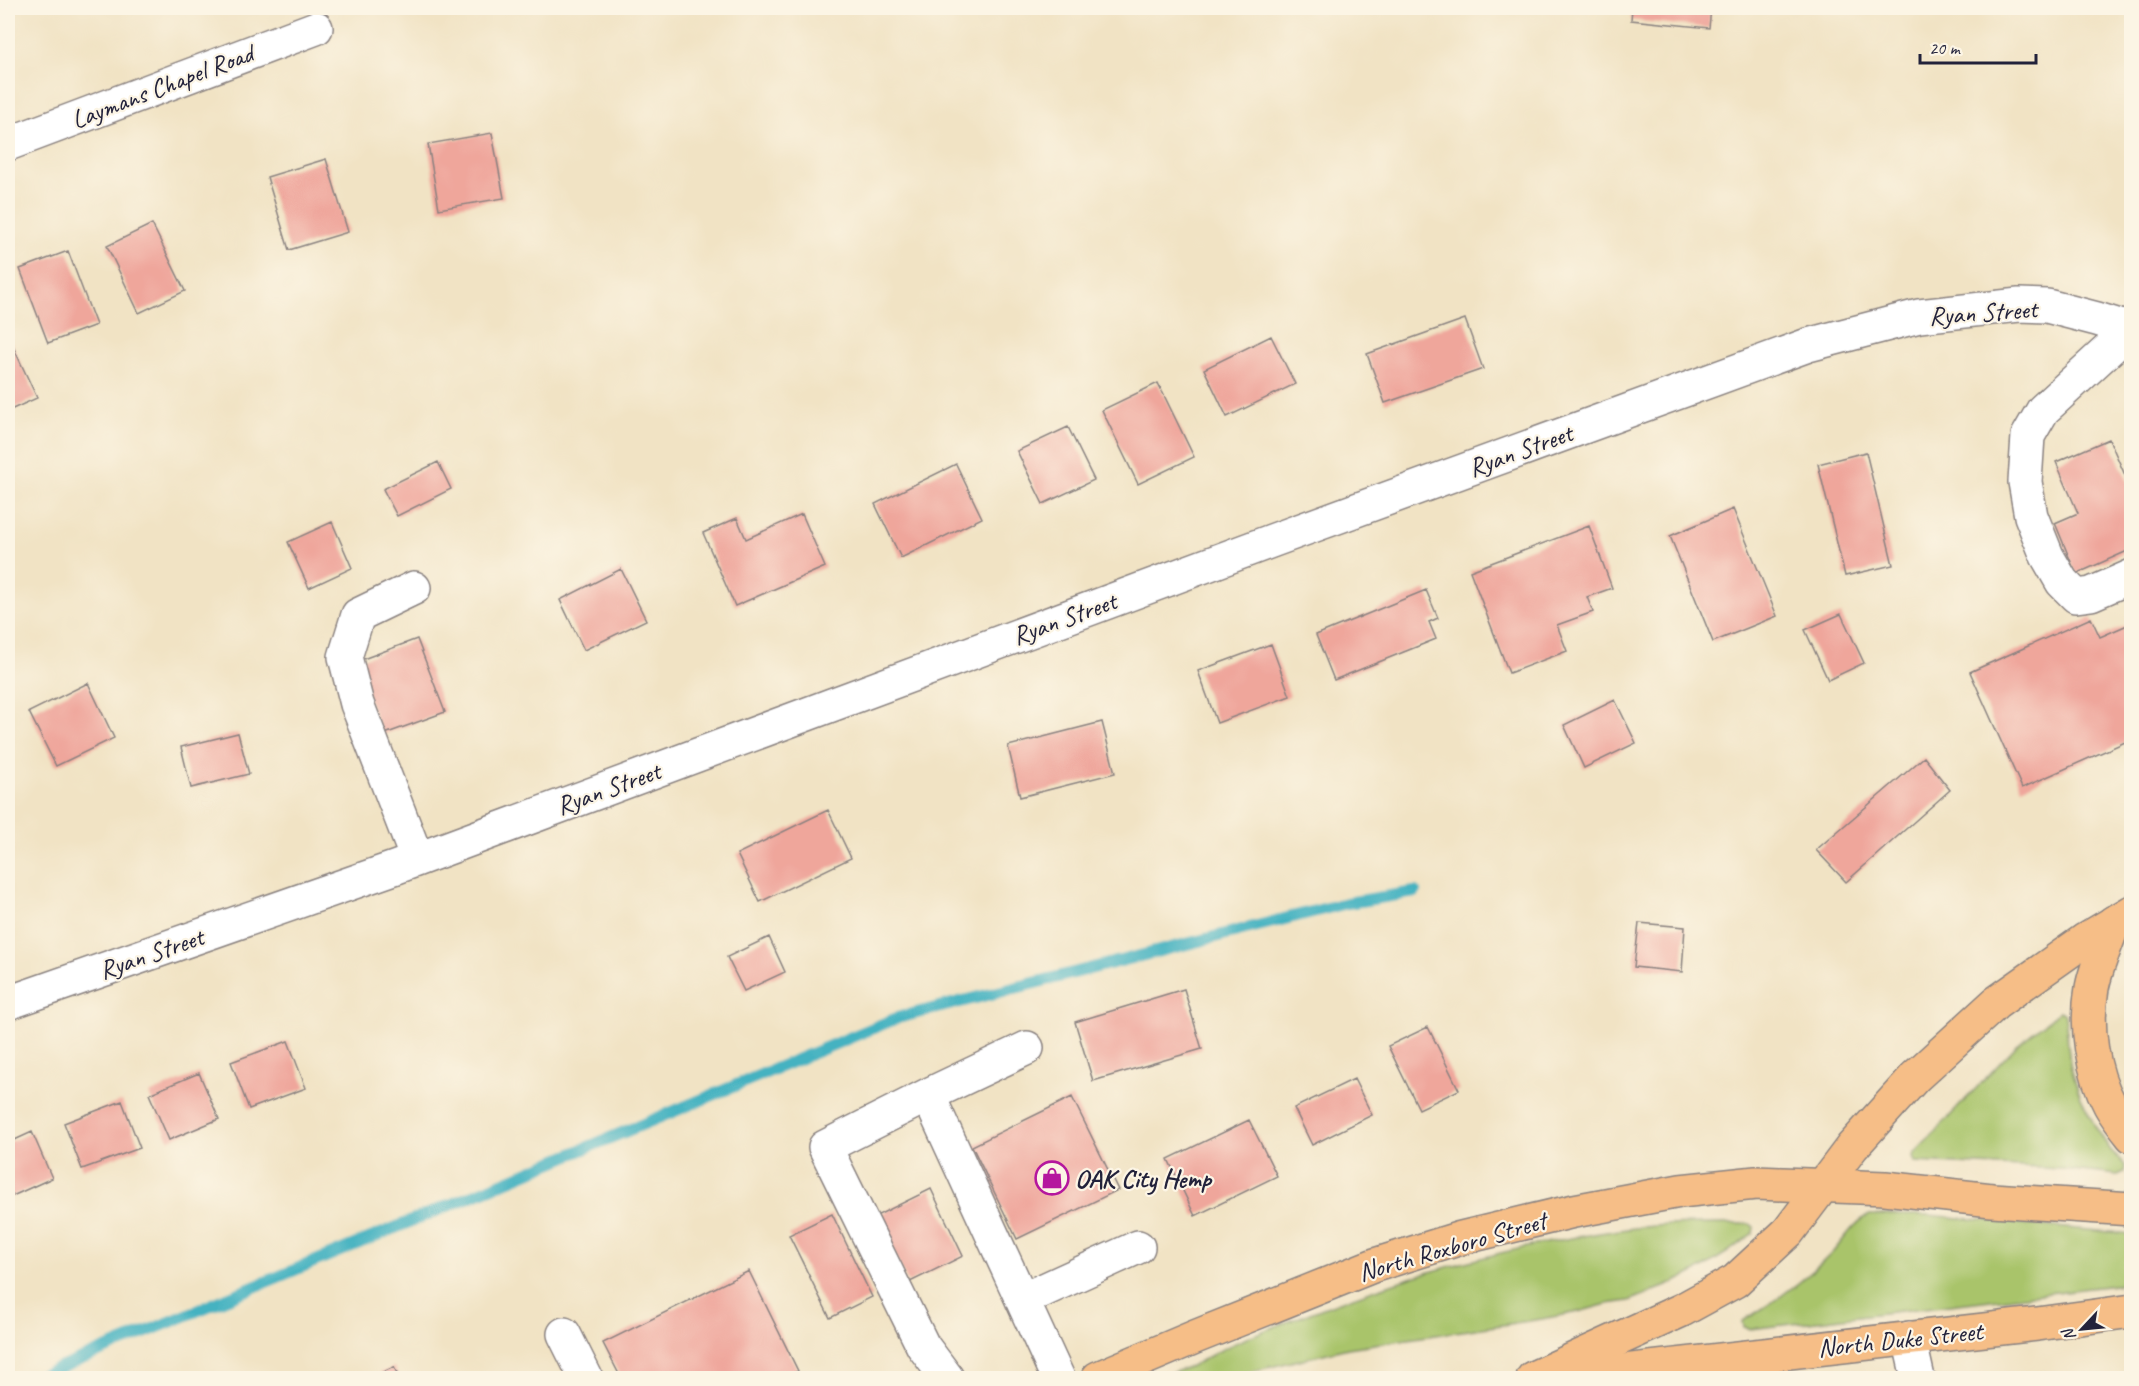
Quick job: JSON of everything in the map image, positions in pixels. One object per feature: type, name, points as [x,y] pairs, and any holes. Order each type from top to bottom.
[{"type":"main road","points":[[2123,917],[2092,987],[2089,1012],[2099,1080],[2110,1106],[2132,1136]]},
{"type":"main road","points":[[1533,1378],[1682,1310],[1735,1281],[1788,1232],[1852,1148],[1915,1077],[1953,1041],[1996,1003],[2032,976],[2123,917]]},
{"type":"main road","name":"North Roxboro Street","points":[[1098,1378],[1375,1265],[1461,1238],[1574,1211],[1680,1191],[1756,1183],[1823,1186]]},
{"type":"main road","points":[[1823,1186],[1885,1188],[1992,1200],[2132,1209]]},
{"type":"main road","name":"North Duke Street","points":[[1562,1378],[2037,1324],[2132,1311]]},
{"type":"street","name":"Laymans Chapel Road","points":[[8,144],[316,28]]},
{"type":"street","name":"Ryan Street","points":[[8,1003],[417,859],[1263,544],[1808,345],[1919,316],[2019,305],[2047,306],[2131,330]]},
{"type":"street","points":[[2131,330],[2043,410],[2028,436],[2025,482],[2031,516],[2046,556],[2062,582],[2076,596],[2091,594],[2132,576]]},
{"type":"street","points":[[414,588],[358,615],[345,657],[357,704],[417,859]]},
{"type":"street","points":[[947,1378],[923,1346],[825,1147],[1026,1048]]},
{"type":"street","points":[[928,1095],[1058,1378]]},
{"type":"street","points":[[1022,1300],[1138,1246]]},
{"type":"street","points":[[564,1334],[586,1378]]},
{"type":"street","points":[[1909,1338],[1918,1378]]},
{"type":"green space","points":[[2060,1011],[2065,1014],[2070,1064],[2080,1096],[2109,1148],[2125,1166],[2124,1172],[2118,1175],[2062,1169],[1915,1162],[1913,1156],[1915,1153],[2016,1046]]},
{"type":"green space","points":[[1870,1215],[1928,1215],[2131,1234],[2131,1283],[1750,1329],[1744,1327],[1743,1321],[1811,1272],[1831,1254],[1853,1227]]},
{"type":"green space","points":[[1750,1224],[1754,1227],[1753,1233],[1728,1252],[1669,1285],[1629,1301],[1542,1319],[1348,1348],[1225,1378],[1159,1378],[1192,1365],[1242,1340],[1344,1300],[1423,1274],[1504,1252],[1586,1235],[1642,1227]]},
{"type":"building","points":[[1632,8],[1711,8],[1709,28],[1631,20]]},
{"type":"building","points":[[492,133],[504,198],[439,209],[428,144]]},
{"type":"building","points":[[326,159],[348,232],[289,250],[267,177]]},
{"type":"building","points":[[152,224],[185,291],[139,313],[107,246]]},
{"type":"building","points":[[68,251],[96,325],[48,343],[20,269]]},
{"type":"building","points":[[1465,319],[1483,369],[1385,403],[1367,354]]},
{"type":"building","points":[[1271,336],[1295,384],[1227,417],[1204,369]]},
{"type":"building","points":[[10,340],[37,398],[8,411],[8,341]]},
{"type":"building","points":[[1158,383],[1194,457],[1138,484],[1102,410]]},
{"type":"building","points":[[1068,427],[1094,480],[1043,504],[1017,451]]},
{"type":"building","points":[[2109,439],[2132,491],[2132,549],[2076,574],[2055,523],[2078,513],[2056,462]]},
{"type":"building","points":[[1866,452],[1893,565],[1845,576],[1818,464]]},
{"type":"building","points":[[438,462],[451,489],[397,516],[383,489]]},
{"type":"building","points":[[956,464],[982,518],[901,558],[875,504]]},
{"type":"building","points":[[1733,509],[1777,616],[1713,642],[1670,536]]},
{"type":"building","points":[[802,514],[825,567],[735,606],[703,533],[737,518],[746,539]]},
{"type":"building","points":[[332,522],[352,568],[309,588],[288,542]]},
{"type":"building","points":[[1589,526],[1612,588],[1587,597],[1593,612],[1557,625],[1567,651],[1509,673],[1470,571]]},
{"type":"building","points":[[621,569],[646,620],[584,650],[560,600]]},
{"type":"building","points":[[1426,590],[1438,618],[1429,622],[1436,639],[1334,680],[1316,635]]},
{"type":"building","points":[[1841,614],[1864,663],[1828,680],[1805,630]]},
{"type":"building","points":[[2091,618],[2100,637],[2132,623],[2132,707],[2126,710],[2132,722],[2132,739],[2022,788],[1970,672]]},
{"type":"building","points":[[417,639],[445,712],[382,735],[355,662]]},
{"type":"building","points":[[1271,644],[1290,696],[1217,723],[1198,671]]},
{"type":"building","points":[[88,683],[114,738],[56,766],[29,712]]},
{"type":"building","points":[[1615,700],[1636,743],[1584,768],[1564,725]]},
{"type":"building","points":[[1102,722],[1115,773],[1020,797],[1008,746]]},
{"type":"building","points":[[238,733],[249,774],[191,788],[181,747]]},
{"type":"building","points":[[1924,757],[1950,790],[1846,882],[1816,850]]},
{"type":"building","points":[[828,810],[851,858],[760,902],[737,854]]},
{"type":"building","points":[[1639,923],[1685,927],[1682,972],[1634,967]]},
{"type":"building","points":[[769,937],[785,972],[744,991],[727,957]]},
{"type":"building","points":[[1184,989],[1202,1049],[1093,1081],[1075,1022]]},
{"type":"building","points":[[1428,1027],[1459,1090],[1419,1109],[1388,1046]]},
{"type":"building","points":[[288,1041],[306,1088],[249,1109],[231,1062]]},
{"type":"building","points":[[199,1073],[219,1119],[169,1140],[149,1094]]},
{"type":"building","points":[[1354,1079],[1372,1115],[1312,1145],[1294,1108]]},
{"type":"building","points":[[1072,1097],[1118,1190],[1017,1239],[972,1146]]},
{"type":"building","points":[[122,1101],[140,1148],[82,1169],[64,1123]]},
{"type":"building","points":[[1249,1120],[1277,1176],[1195,1216],[1168,1159]]},
{"type":"building","points":[[32,1132],[52,1178],[8,1198],[8,1143]]},
{"type":"building","points":[[931,1189],[963,1256],[908,1283],[876,1216]]},
{"type":"building","points":[[832,1214],[872,1297],[830,1318],[789,1235]]},
{"type":"building","points":[[749,1271],[798,1371],[782,1378],[621,1378],[603,1343]]},
{"type":"building","points":[[394,1367],[399,1378],[370,1378]]},
{"type":"waterway","points":[[36,1378],[897,1018],[1347,903],[1415,892]]},
{"type":"place","name":"OAK City Hemp","points":[[1052,1178]]}]
